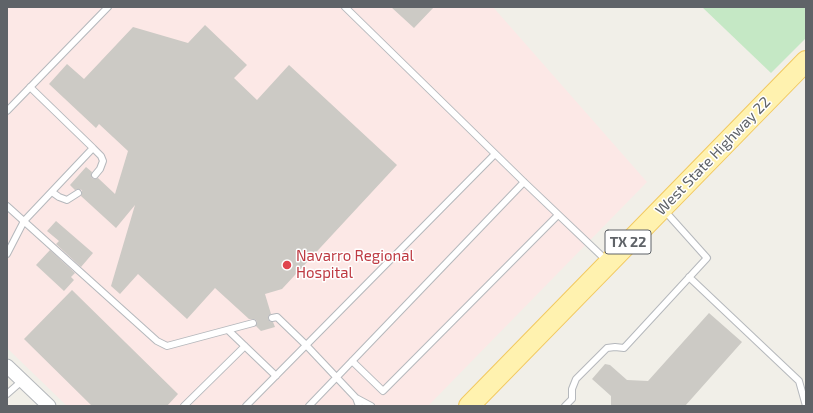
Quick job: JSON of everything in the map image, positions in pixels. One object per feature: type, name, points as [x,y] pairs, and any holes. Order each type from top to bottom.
[{"type":"main road","name":"West State Highway 22","points":[[469,406],[806,61]]},
{"type":"street","points":[[7,366],[49,406]]},
{"type":"lane","points":[[7,110],[108,7]]},
{"type":"lane","points":[[345,7],[608,263]]},
{"type":"lane","points":[[30,87],[101,156],[103,161],[100,169],[95,175]]},
{"type":"lane","points":[[7,254],[24,221],[93,148]]},
{"type":"lane","points":[[246,406],[495,154]]},
{"type":"lane","points":[[309,406],[524,182]]},
{"type":"lane","points":[[52,192],[67,200],[78,193]]},
{"type":"lane","points":[[7,206],[157,341],[166,346],[253,323]]},
{"type":"lane","points":[[564,406],[572,399],[572,389],[576,379],[607,348],[624,348],[707,258],[662,208]]},
{"type":"lane","points":[[352,361],[383,391],[558,215]]},
{"type":"lane","points":[[689,277],[799,381],[806,406]]},
{"type":"lane","points":[[272,318],[277,317],[306,345],[356,398],[371,406]]},
{"type":"lane","points":[[228,330],[276,376]]},
{"type":"lane","points":[[184,406],[245,346]]},
{"type":"lane","points":[[7,394],[22,380]]},
{"type":"lane","points":[[356,398],[359,406]]},
{"type":"shaded area","name":"Navarro Regional Hospital","points":[[7,7],[493,7],[647,182],[428,406],[67,406],[7,348]]},
{"type":"green space","points":[[702,7],[806,7],[806,38],[771,73]]},
{"type":"building","points":[[391,7],[434,7],[414,28]]},
{"type":"building","points":[[205,25],[247,65],[234,78],[257,100],[289,65],[397,165],[282,289],[265,294],[271,314],[268,316],[268,319],[270,322],[273,322],[275,327],[261,331],[256,326],[256,320],[249,319],[215,288],[187,319],[138,274],[120,294],[111,286],[135,205],[116,228],[81,196],[82,190],[75,190],[70,185],[86,167],[92,172],[92,178],[98,178],[115,194],[128,151],[99,124],[96,128],[49,84],[67,64],[84,79],[133,27],[188,43]]},
{"type":"building","points":[[56,221],[93,253],[81,267],[56,244],[59,241],[47,231]]},
{"type":"building","points":[[50,250],[75,273],[71,277],[74,280],[64,291],[36,265]]},
{"type":"building","points":[[72,290],[178,394],[167,406],[92,406],[24,339]]},
{"type":"building","points":[[709,313],[742,342],[685,406],[611,406],[611,396],[592,379],[605,364],[610,365],[627,380],[648,381]]},
{"type":"place","name":"Navarro Regional Hospital","points":[[287,265]]}]
